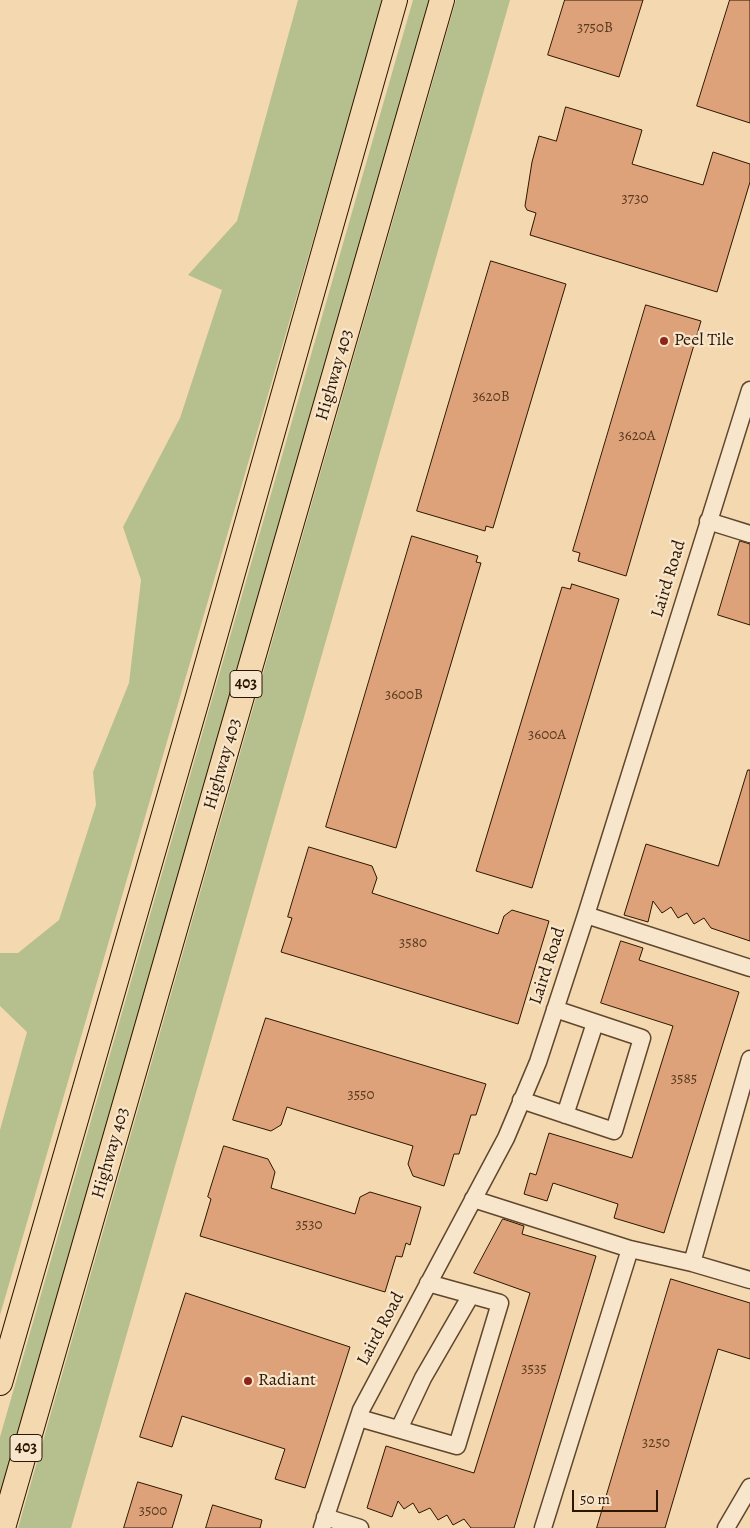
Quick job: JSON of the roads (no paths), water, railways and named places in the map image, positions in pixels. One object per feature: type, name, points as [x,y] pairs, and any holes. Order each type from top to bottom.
[{"type":"highway","name":"403","points":[[0,1383],[192,719],[395,0]]},
{"type":"highway","name":"Highway 403","points":[[3,1528],[442,0]]},
{"type":"street","name":"Laird Road","points":[[324,1523],[359,1418],[428,1282],[506,1138],[538,1062],[586,916],[750,390]]},
{"type":"street","points":[[708,521],[750,534]]},
{"type":"street","points":[[586,916],[750,968]]},
{"type":"street","points":[[521,1100],[614,1131],[642,1038],[555,1009]]},
{"type":"street","points":[[565,1114],[595,1023]]},
{"type":"street","points":[[692,1262],[750,1059]]},
{"type":"street","points":[[473,1199],[630,1249],[692,1262],[750,1280]]},
{"type":"street","points":[[543,1528],[630,1249]]},
{"type":"street","points":[[359,1418],[456,1446],[500,1303],[428,1282]]},
{"type":"street","points":[[399,1429],[422,1378],[471,1295]]},
{"type":"street","points":[[726,1528],[750,1487]]},
{"type":"street","points":[[324,1523],[360,1528]]},
{"type":"place","name":"Peel Tile","points":[[664,341]]},
{"type":"place","name":"Radiant","points":[[248,1381]]}]
